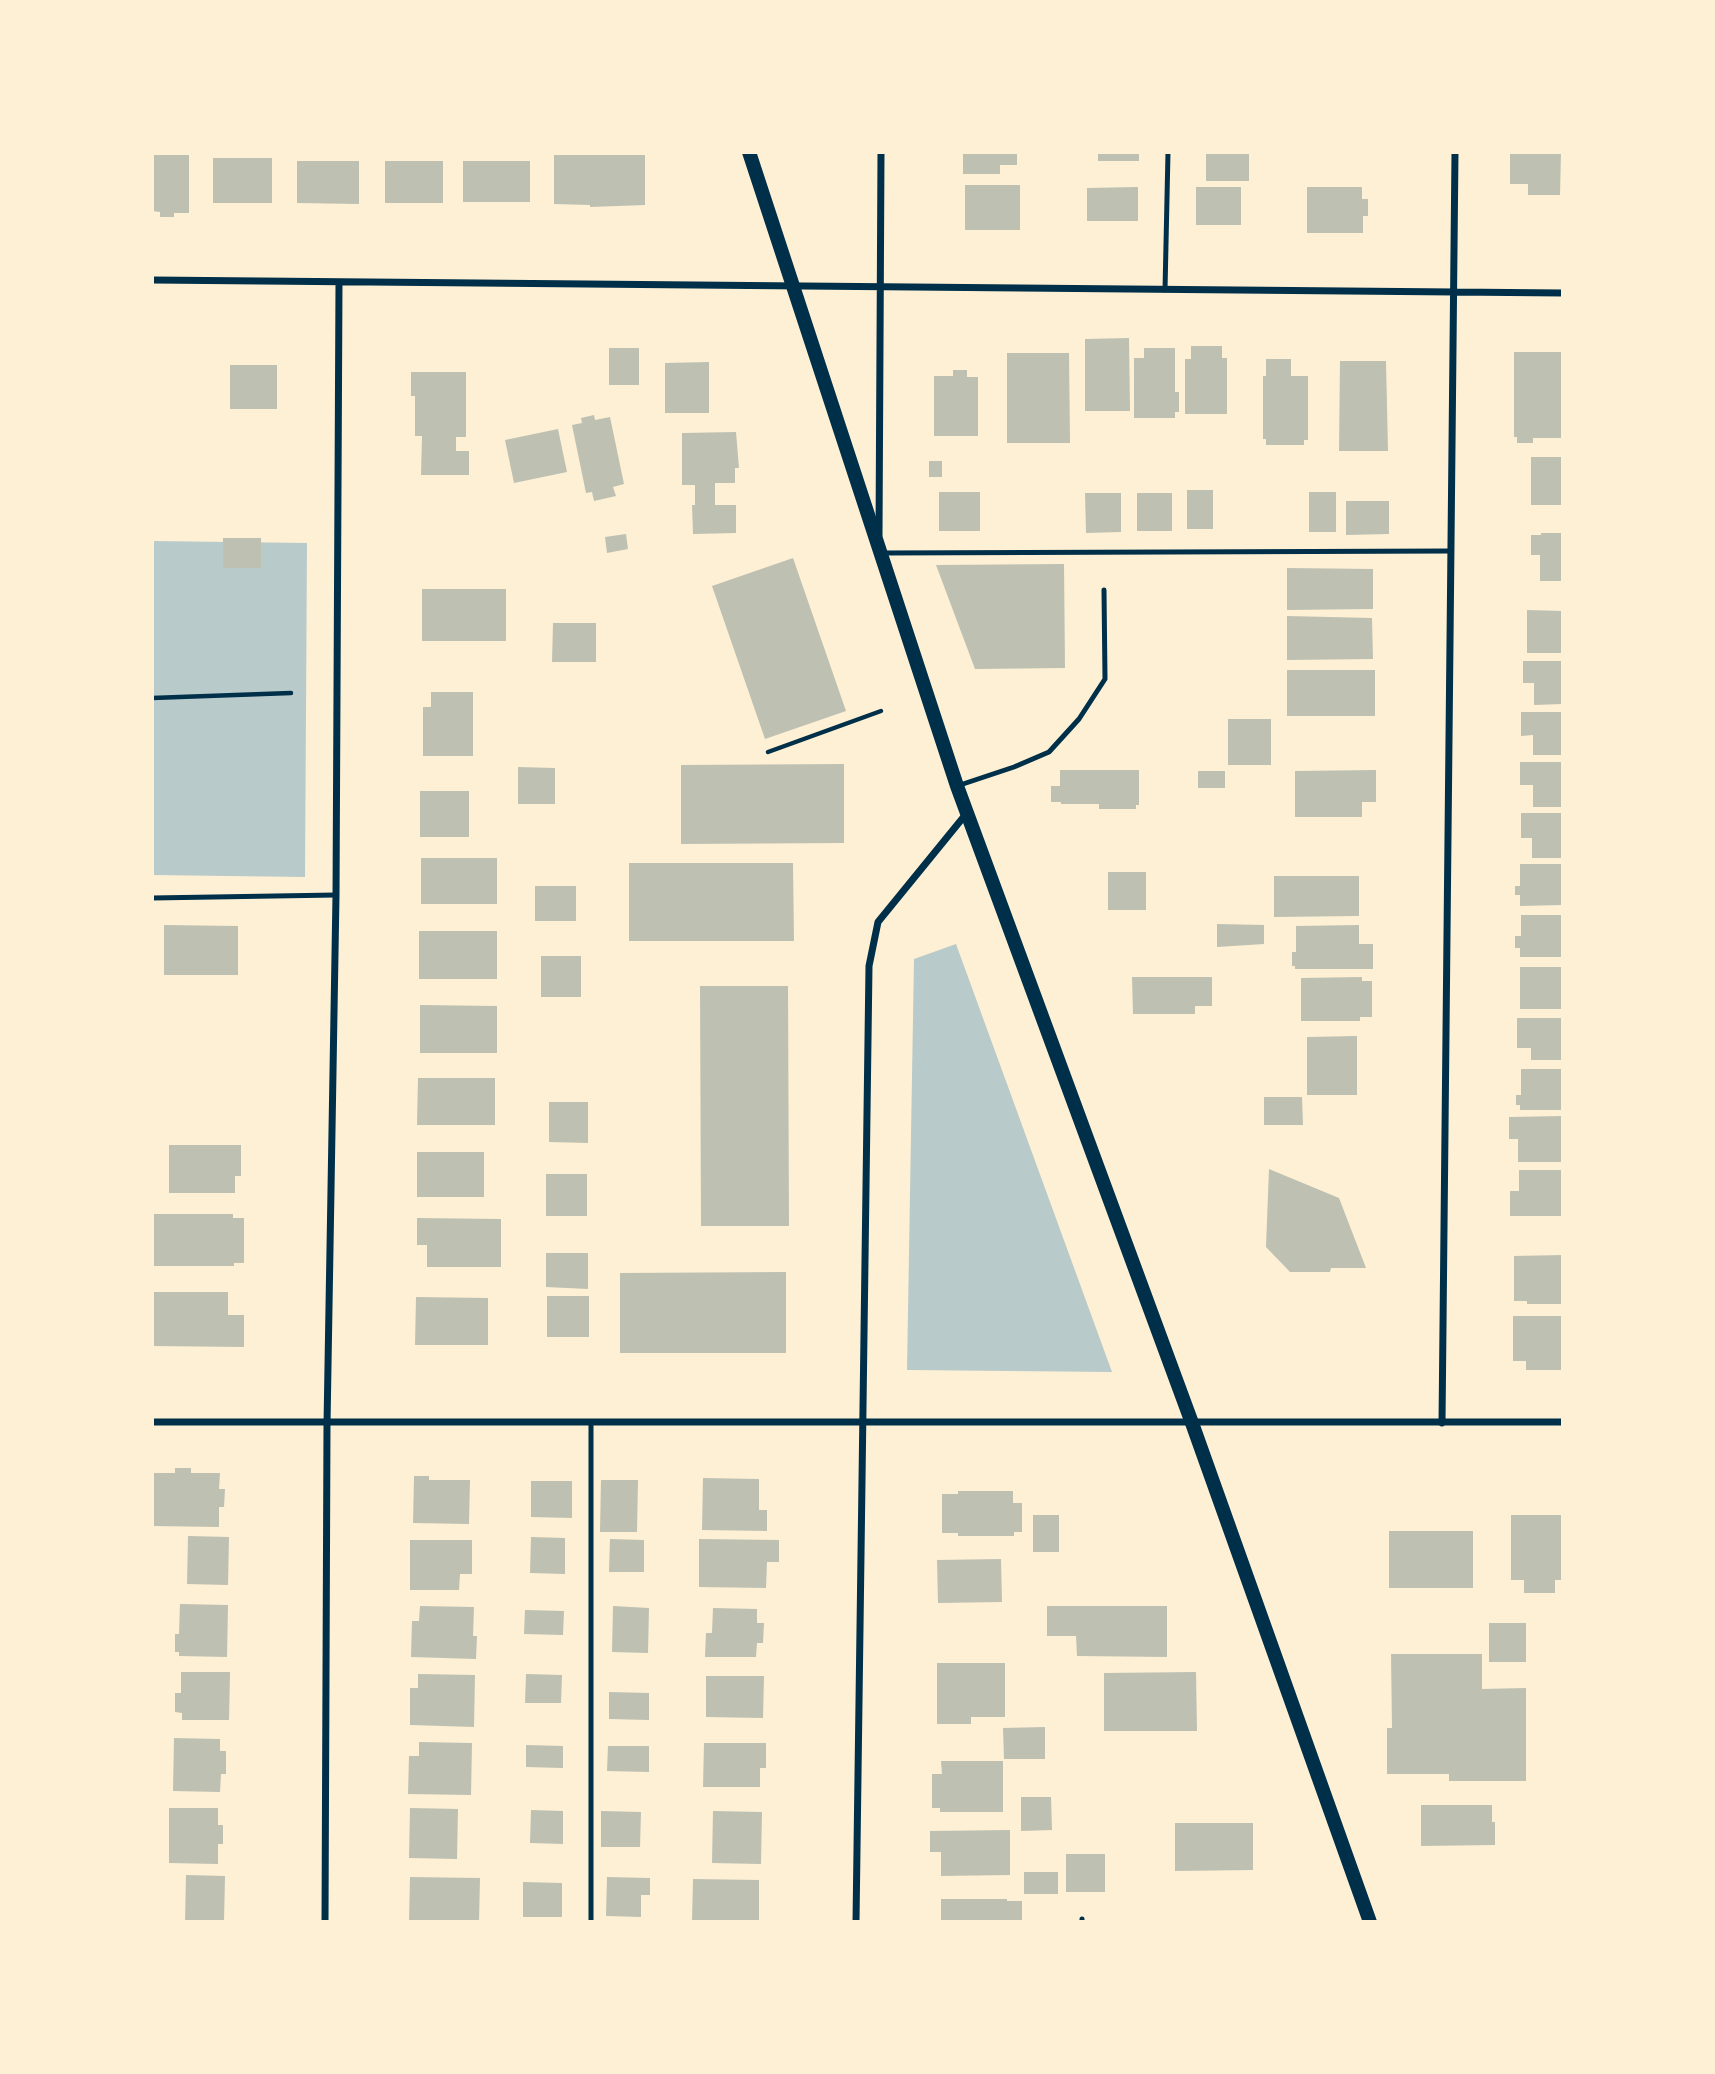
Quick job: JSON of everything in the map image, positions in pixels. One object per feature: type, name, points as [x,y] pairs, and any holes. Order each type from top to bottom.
[{"type":"main road","points":[[749,152],[957,786],[1192,1423],[1370,1922]]},
{"type":"street","points":[[879,554],[881,152]]},
{"type":"street","points":[[1442,1423],[1455,152]]},
{"type":"street","points":[[152,280],[1563,293]]},
{"type":"street","points":[[325,1922],[327,1424],[336,895],[339,282]]},
{"type":"street","points":[[856,1922],[869,966],[878,922],[967,812]]},
{"type":"street","points":[[152,1422],[1563,1422]]},
{"type":"lane","points":[[1165,290],[1168,152]]},
{"type":"lane","points":[[879,554],[1451,551]]},
{"type":"lane","points":[[957,786],[1049,752],[1079,719],[1105,679],[1104,590]]},
{"type":"lane","points":[[152,898],[336,895]]},
{"type":"lane","points":[[591,1423],[591,1922]]},
{"type":"path","points":[[152,698],[291,693]]},
{"type":"path","points":[[768,752],[881,711]]},
{"type":"shaded area","points":[[152,541],[307,543],[305,877],[152,875]]},
{"type":"shaded area","points":[[956,944],[1112,1372],[907,1370],[914,959]]},
{"type":"building","points":[[963,152],[1017,152],[1017,165],[1000,165],[1000,174],[963,174]]},
{"type":"building","points":[[1098,152],[1139,152],[1139,161],[1098,161]]},
{"type":"building","points":[[1206,152],[1249,152],[1249,181],[1206,181]]},
{"type":"building","points":[[1510,152],[1561,152],[1560,195],[1528,195],[1528,184],[1510,184]]},
{"type":"building","points":[[152,155],[189,155],[189,213],[160,217],[160,212],[152,211]]},
{"type":"building","points":[[554,155],[645,155],[645,205],[590,207],[554,204]]},
{"type":"building","points":[[213,158],[272,158],[272,203],[213,203]]},
{"type":"building","points":[[297,161],[359,161],[359,204],[297,203]]},
{"type":"building","points":[[385,161],[443,161],[443,203],[385,203]]},
{"type":"building","points":[[463,161],[530,161],[530,202],[463,202]]},
{"type":"building","points":[[965,185],[1020,185],[1020,230],[965,230]]},
{"type":"building","points":[[1138,187],[1138,221],[1087,221],[1087,188]]},
{"type":"building","points":[[1196,187],[1241,187],[1241,225],[1196,225]]},
{"type":"building","points":[[1307,187],[1362,187],[1362,199],[1368,199],[1368,216],[1363,216],[1363,233],[1307,233]]},
{"type":"building","points":[[1129,338],[1130,411],[1085,411],[1085,339]]},
{"type":"building","points":[[1191,346],[1222,346],[1222,358],[1227,358],[1227,414],[1185,414],[1185,359],[1191,359]]},
{"type":"building","points":[[609,348],[639,348],[639,385],[609,385]]},
{"type":"building","points":[[1144,348],[1175,348],[1175,392],[1179,392],[1179,412],[1175,412],[1175,418],[1134,418],[1134,358],[1144,358]]},
{"type":"building","points":[[1514,352],[1563,352],[1563,438],[1533,438],[1533,443],[1517,443],[1517,437],[1514,437]]},
{"type":"building","points":[[1007,353],[1069,353],[1070,443],[1007,443]]},
{"type":"building","points":[[1266,359],[1291,359],[1291,376],[1308,376],[1308,440],[1304,440],[1304,445],[1266,445],[1266,439],[1263,439],[1263,376],[1266,376]]},
{"type":"building","points":[[1340,361],[1386,361],[1388,451],[1339,451]]},
{"type":"building","points":[[709,362],[709,413],[665,413],[665,363]]},
{"type":"building","points":[[230,365],[277,365],[277,409],[230,409]]},
{"type":"building","points":[[953,370],[967,370],[967,377],[978,377],[978,436],[934,436],[934,376],[953,376]]},
{"type":"building","points":[[411,372],[466,372],[466,437],[456,437],[456,451],[469,451],[469,475],[421,475],[422,436],[415,436],[415,396],[411,396]]},
{"type":"building","points":[[594,415],[595,420],[610,417],[624,484],[613,487],[616,496],[594,501],[592,492],[586,493],[572,425],[582,423],[581,418]]},
{"type":"building","points":[[558,429],[567,472],[514,483],[505,440]]},
{"type":"building","points":[[736,432],[739,468],[735,468],[735,483],[715,483],[715,505],[736,505],[736,533],[693,534],[692,505],[695,505],[695,485],[682,485],[682,433]]},
{"type":"building","points":[[1531,457],[1563,457],[1563,505],[1531,505]]},
{"type":"building","points":[[929,461],[942,461],[942,477],[929,477]]},
{"type":"building","points":[[1187,490],[1213,490],[1213,529],[1187,529]]},
{"type":"building","points":[[939,492],[980,492],[980,531],[939,531]]},
{"type":"building","points":[[1309,492],[1336,492],[1336,532],[1309,532]]},
{"type":"building","points":[[1085,493],[1121,493],[1121,532],[1086,533]]},
{"type":"building","points":[[1137,493],[1172,493],[1172,531],[1137,531]]},
{"type":"building","points":[[1346,501],[1389,501],[1389,534],[1346,535]]},
{"type":"building","points":[[1563,533],[1563,581],[1540,581],[1540,555],[1531,555],[1531,535]]},
{"type":"building","points":[[626,534],[628,549],[607,553],[605,537]]},
{"type":"building","points":[[223,538],[261,538],[261,568],[223,568]]},
{"type":"building","points":[[793,558],[846,711],[765,739],[712,586]]},
{"type":"building","points":[[1064,564],[1065,668],[975,669],[936,565]]},
{"type":"building","points":[[1287,568],[1373,569],[1373,609],[1287,610]]},
{"type":"building","points":[[422,589],[506,589],[506,641],[422,641]]},
{"type":"building","points":[[1527,610],[1563,611],[1563,653],[1527,653]]},
{"type":"building","points":[[1287,616],[1372,618],[1373,659],[1287,660]]},
{"type":"building","points":[[553,623],[596,623],[596,662],[552,662]]},
{"type":"building","points":[[1523,661],[1563,661],[1563,704],[1534,705],[1534,683],[1523,683]]},
{"type":"building","points":[[1287,670],[1375,670],[1375,716],[1287,716]]},
{"type":"building","points":[[431,692],[473,692],[473,756],[423,756],[423,707],[431,707]]},
{"type":"building","points":[[1521,712],[1563,712],[1563,755],[1533,755],[1533,735],[1521,736]]},
{"type":"building","points":[[1228,719],[1271,719],[1271,765],[1228,765]]},
{"type":"building","points":[[1520,762],[1563,762],[1563,807],[1533,807],[1533,785],[1520,785]]},
{"type":"building","points":[[844,764],[844,843],[681,844],[681,765]]},
{"type":"building","points":[[518,767],[555,768],[555,804],[518,804]]},
{"type":"building","points":[[1060,770],[1139,770],[1139,805],[1136,805],[1136,809],[1099,809],[1099,804],[1051,802],[1051,786],[1060,786]]},
{"type":"building","points":[[1376,770],[1376,802],[1362,802],[1362,817],[1295,817],[1295,771]]},
{"type":"building","points":[[1198,771],[1225,771],[1225,788],[1198,788]]},
{"type":"building","points":[[420,791],[469,791],[469,837],[420,837]]},
{"type":"building","points":[[1521,813],[1563,813],[1563,858],[1532,858],[1532,838],[1521,838]]},
{"type":"building","points":[[421,858],[497,858],[497,904],[421,904]]},
{"type":"building","points":[[629,863],[793,863],[794,941],[629,941]]},
{"type":"building","points":[[1520,864],[1563,864],[1563,905],[1520,906],[1520,895],[1515,895],[1515,886],[1520,886]]},
{"type":"building","points":[[1108,872],[1146,872],[1146,910],[1108,910]]},
{"type":"building","points":[[1274,876],[1359,876],[1359,916],[1274,917]]},
{"type":"building","points":[[535,886],[576,886],[576,921],[535,921]]},
{"type":"building","points":[[1521,915],[1563,915],[1563,957],[1520,957],[1520,948],[1515,948],[1515,936],[1521,936]]},
{"type":"building","points":[[1217,924],[1264,925],[1264,944],[1217,947]]},
{"type":"building","points":[[164,925],[238,926],[238,975],[164,975]]},
{"type":"building","points":[[1359,925],[1359,944],[1373,944],[1373,969],[1295,969],[1295,966],[1292,966],[1292,952],[1296,952],[1296,926]]},
{"type":"building","points":[[419,931],[497,931],[497,979],[419,979]]},
{"type":"building","points":[[541,956],[581,956],[581,997],[541,997]]},
{"type":"building","points":[[1520,967],[1563,967],[1563,1009],[1520,1009]]},
{"type":"building","points":[[1132,977],[1212,977],[1212,1006],[1195,1006],[1195,1014],[1133,1014]]},
{"type":"building","points":[[1362,977],[1362,981],[1372,981],[1372,1017],[1360,1017],[1360,1021],[1301,1021],[1301,978]]},
{"type":"building","points":[[700,986],[788,986],[789,1226],[701,1226]]},
{"type":"building","points":[[420,1005],[497,1006],[497,1053],[420,1053]]},
{"type":"building","points":[[1517,1018],[1563,1018],[1563,1060],[1531,1060],[1531,1048],[1517,1048]]},
{"type":"building","points":[[1357,1036],[1357,1095],[1307,1095],[1307,1037]]},
{"type":"building","points":[[1521,1069],[1563,1069],[1563,1110],[1520,1110],[1520,1105],[1516,1105],[1516,1095],[1521,1095]]},
{"type":"building","points":[[418,1078],[495,1078],[495,1125],[417,1125]]},
{"type":"building","points":[[1264,1097],[1302,1097],[1303,1125],[1264,1125]]},
{"type":"building","points":[[549,1102],[588,1102],[588,1143],[549,1142]]},
{"type":"building","points":[[1563,1116],[1563,1162],[1518,1162],[1518,1139],[1509,1139],[1509,1117]]},
{"type":"building","points":[[169,1145],[241,1145],[241,1176],[235,1176],[235,1193],[169,1193]]},
{"type":"building","points":[[417,1152],[484,1152],[484,1197],[417,1197]]},
{"type":"building","points":[[1269,1169],[1339,1198],[1366,1268],[1331,1268],[1330,1272],[1290,1272],[1266,1247]]},
{"type":"building","points":[[1519,1170],[1563,1170],[1563,1216],[1510,1216],[1510,1191],[1519,1191]]},
{"type":"building","points":[[546,1174],[587,1174],[587,1216],[546,1216]]},
{"type":"building","points":[[154,1214],[233,1214],[233,1218],[244,1218],[244,1263],[234,1263],[234,1266],[154,1266]]},
{"type":"building","points":[[417,1218],[501,1219],[501,1267],[427,1267],[427,1245],[417,1245]]},
{"type":"building","points":[[546,1253],[588,1253],[588,1289],[546,1287]]},
{"type":"building","points":[[1563,1255],[1563,1304],[1527,1304],[1527,1301],[1514,1301],[1514,1256]]},
{"type":"building","points":[[786,1272],[786,1353],[620,1353],[620,1273]]},
{"type":"building","points":[[152,1292],[228,1292],[228,1315],[244,1315],[244,1347],[152,1346]]},
{"type":"building","points":[[547,1296],[589,1296],[589,1337],[547,1337]]},
{"type":"building","points":[[416,1297],[488,1298],[488,1345],[415,1345]]},
{"type":"building","points":[[1513,1316],[1563,1316],[1563,1370],[1526,1370],[1526,1361],[1513,1361]]},
{"type":"building","points":[[175,1468],[191,1468],[191,1473],[220,1473],[219,1489],[225,1489],[224,1507],[219,1507],[219,1527],[153,1526],[154,1473],[175,1473]]},
{"type":"building","points":[[414,1476],[429,1476],[429,1480],[470,1480],[469,1524],[413,1523]]},
{"type":"building","points":[[703,1478],[759,1479],[759,1510],[767,1510],[767,1531],[702,1530]]},
{"type":"building","points":[[601,1480],[638,1480],[637,1532],[600,1532]]},
{"type":"building","points":[[531,1481],[572,1481],[572,1518],[531,1517]]},
{"type":"building","points":[[958,1491],[1013,1491],[1013,1503],[1022,1503],[1022,1532],[1014,1532],[1014,1536],[958,1536],[958,1533],[942,1533],[942,1494],[958,1494]]},
{"type":"building","points":[[1033,1515],[1059,1515],[1059,1552],[1033,1552]]},
{"type":"building","points":[[1511,1515],[1563,1515],[1563,1580],[1555,1580],[1555,1593],[1524,1593],[1524,1580],[1511,1580]]},
{"type":"building","points":[[1389,1531],[1473,1531],[1473,1588],[1389,1588]]},
{"type":"building","points":[[188,1536],[229,1537],[228,1585],[187,1584]]},
{"type":"building","points":[[531,1537],[565,1538],[565,1574],[530,1573]]},
{"type":"building","points":[[610,1539],[644,1540],[644,1572],[609,1572]]},
{"type":"building","points":[[699,1539],[779,1540],[779,1562],[767,1562],[766,1588],[699,1587]]},
{"type":"building","points":[[410,1540],[472,1540],[472,1574],[460,1574],[459,1590],[410,1590]]},
{"type":"building","points":[[1001,1559],[1002,1602],[938,1603],[937,1560]]},
{"type":"building","points":[[180,1604],[228,1605],[227,1657],[179,1656],[179,1652],[175,1652],[175,1634],[179,1634]]},
{"type":"building","points":[[420,1606],[474,1607],[473,1636],[477,1636],[476,1659],[411,1657],[412,1621],[419,1621]]},
{"type":"building","points":[[613,1606],[649,1608],[648,1653],[612,1652]]},
{"type":"building","points":[[1047,1606],[1167,1606],[1167,1657],[1077,1656],[1076,1636],[1047,1636]]},
{"type":"building","points":[[713,1608],[757,1609],[757,1623],[764,1623],[763,1643],[757,1643],[756,1657],[705,1657],[706,1633],[712,1633]]},
{"type":"building","points":[[525,1610],[564,1611],[563,1635],[524,1634]]},
{"type":"building","points":[[1489,1623],[1526,1623],[1526,1662],[1489,1662]]},
{"type":"building","points":[[1391,1654],[1482,1654],[1482,1689],[1526,1688],[1526,1781],[1449,1781],[1449,1774],[1387,1774],[1387,1728],[1392,1728]]},
{"type":"building","points":[[937,1663],[1005,1663],[1005,1717],[971,1717],[971,1724],[937,1724]]},
{"type":"building","points":[[181,1672],[230,1672],[229,1720],[182,1720],[182,1713],[175,1712],[175,1693],[181,1693]]},
{"type":"building","points":[[1196,1672],[1197,1731],[1104,1731],[1104,1673]]},
{"type":"building","points":[[418,1674],[475,1675],[474,1727],[410,1725],[410,1688],[418,1688]]},
{"type":"building","points":[[526,1674],[562,1675],[561,1703],[525,1703]]},
{"type":"building","points":[[706,1676],[764,1676],[763,1718],[706,1717]]},
{"type":"building","points":[[609,1692],[649,1693],[649,1720],[609,1719]]},
{"type":"building","points":[[1045,1727],[1045,1759],[1004,1759],[1003,1728]]},
{"type":"building","points":[[174,1738],[220,1739],[220,1751],[226,1751],[226,1774],[221,1774],[220,1792],[173,1791]]},
{"type":"building","points":[[419,1742],[472,1743],[471,1795],[408,1794],[409,1756],[419,1756]]},
{"type":"building","points":[[704,1743],[766,1743],[766,1768],[760,1768],[760,1787],[703,1787]]},
{"type":"building","points":[[526,1745],[563,1746],[563,1768],[526,1767]]},
{"type":"building","points":[[608,1746],[649,1746],[649,1772],[607,1771]]},
{"type":"building","points":[[941,1761],[1003,1761],[1003,1812],[940,1812],[940,1808],[932,1808],[932,1774],[942,1774]]},
{"type":"building","points":[[1021,1797],[1051,1797],[1052,1830],[1021,1831]]},
{"type":"building","points":[[1421,1805],[1492,1805],[1495,1845],[1421,1846]]},
{"type":"building","points":[[169,1808],[218,1808],[218,1825],[223,1825],[223,1844],[218,1844],[218,1864],[169,1863]]},
{"type":"building","points":[[410,1808],[458,1809],[457,1859],[409,1858]]},
{"type":"building","points":[[531,1810],[563,1811],[563,1844],[530,1843]]},
{"type":"building","points":[[601,1811],[641,1812],[640,1847],[601,1847]]},
{"type":"building","points":[[713,1811],[762,1812],[761,1864],[712,1863]]},
{"type":"building","points":[[1175,1823],[1253,1823],[1253,1870],[1175,1871]]},
{"type":"building","points":[[1010,1830],[1010,1875],[941,1876],[941,1852],[930,1852],[930,1831]]},
{"type":"building","points":[[1066,1854],[1105,1854],[1105,1892],[1066,1892]]},
{"type":"building","points":[[1024,1872],[1058,1872],[1058,1894],[1024,1894]]},
{"type":"building","points":[[186,1875],[225,1876],[224,1922],[185,1922]]},
{"type":"building","points":[[410,1877],[480,1878],[479,1922],[409,1922]]},
{"type":"building","points":[[607,1877],[650,1878],[650,1895],[641,1895],[641,1917],[606,1916]]},
{"type":"building","points":[[693,1879],[759,1880],[759,1922],[692,1922]]},
{"type":"building","points":[[523,1882],[562,1883],[562,1917],[523,1917]]},
{"type":"building","points":[[941,1899],[1022,1901],[1022,1922],[941,1922]]}]
